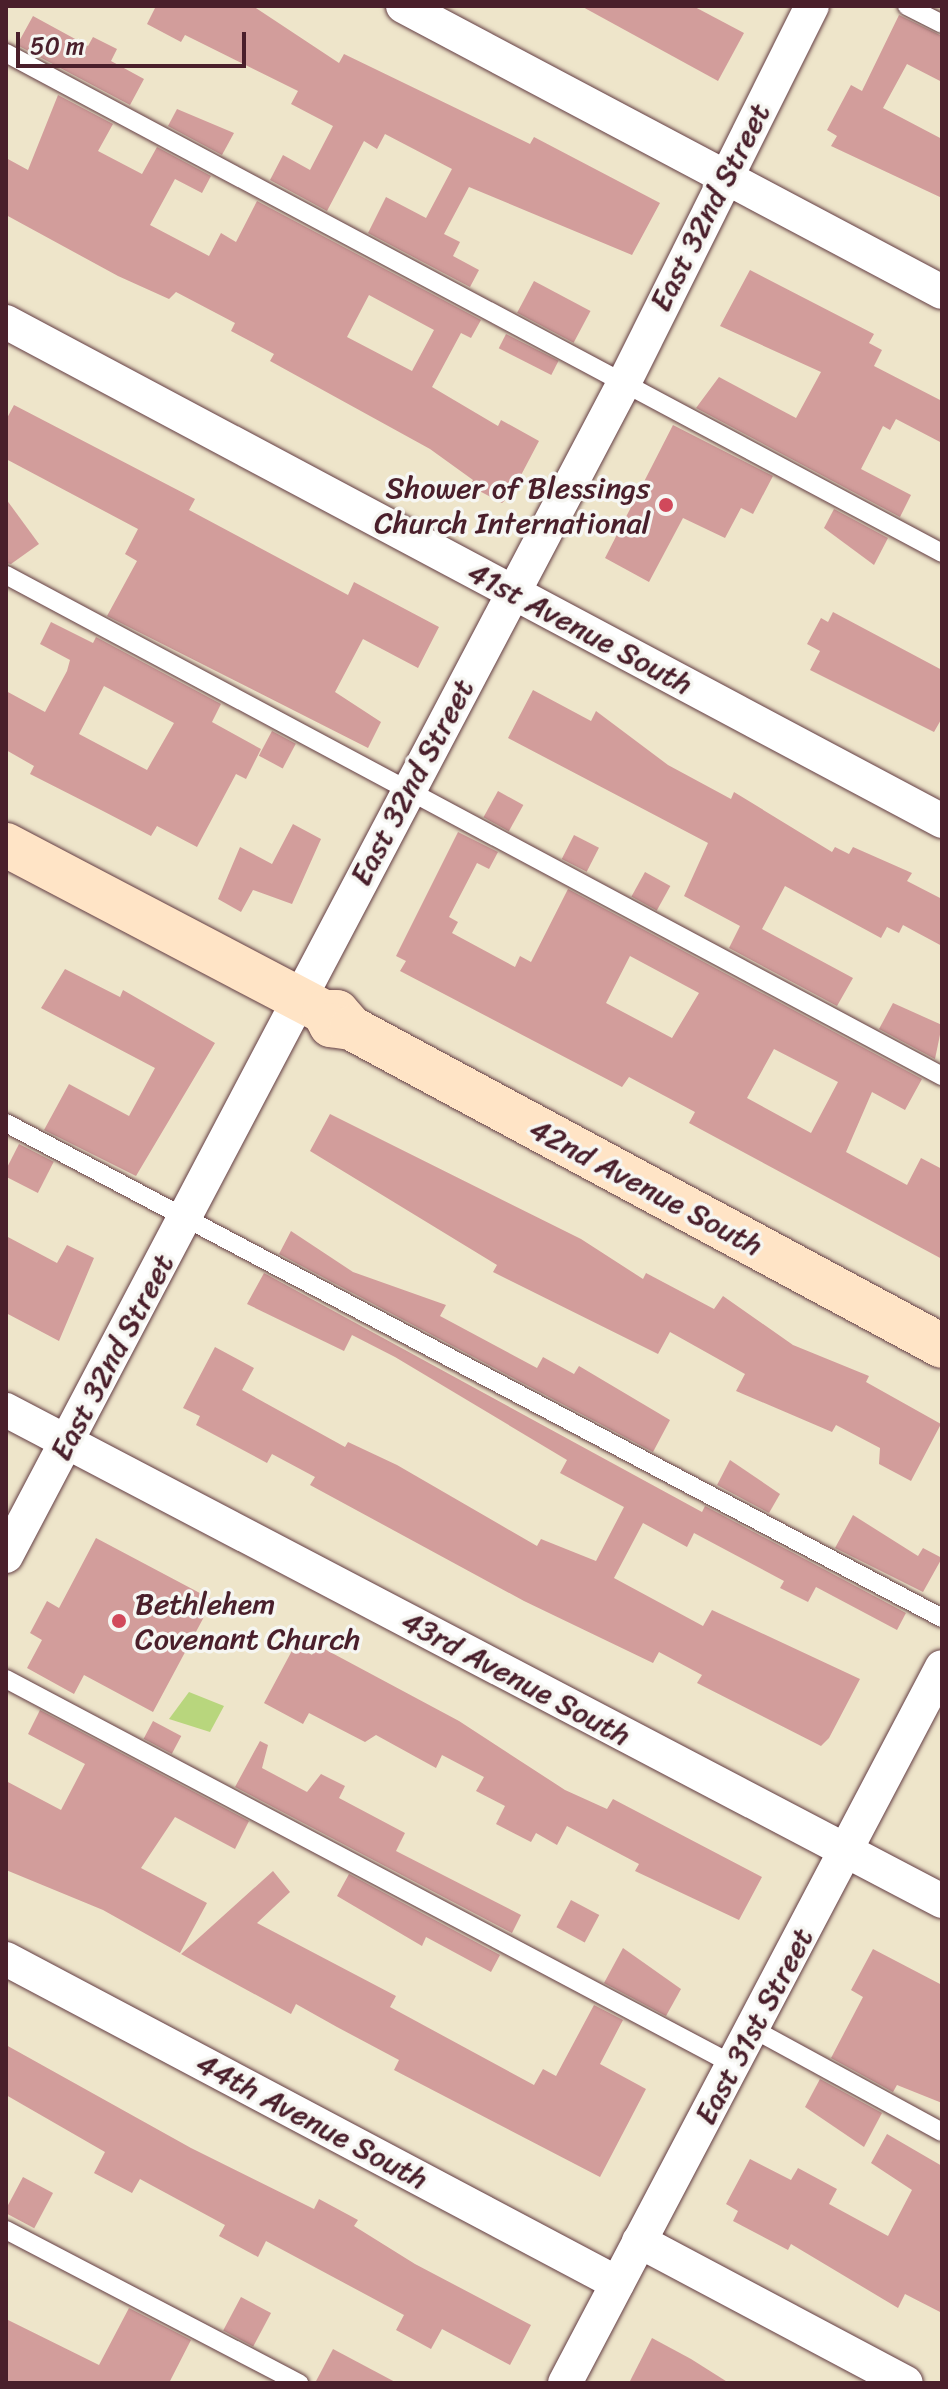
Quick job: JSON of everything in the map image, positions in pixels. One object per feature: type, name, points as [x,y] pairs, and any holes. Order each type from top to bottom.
[{"type":"street","points":[[403,6],[942,292]]},
{"type":"street","name":"East 32nd Street","points":[[6,1556],[186,1217],[324,1013],[407,789],[624,383],[724,176],[812,6]]},
{"type":"street","name":"41st Avenue South","points":[[6,322],[942,821]]},
{"type":"street","name":"42nd Avenue South","points":[[6,845],[942,1346]]},
{"type":"street","name":"43rd Avenue South","points":[[6,1410],[942,1901]]},
{"type":"street","name":"East 31st Street","points":[[565,2383],[942,1667]]},
{"type":"street","name":"44th Avenue South","points":[[6,1959],[617,2283]]},
{"type":"street","points":[[639,2241],[906,2383]]},
{"type":"lane","points":[[907,6],[942,24]]},
{"type":"lane","points":[[6,53],[942,553]]},
{"type":"lane","points":[[6,575],[942,1076]]},
{"type":"lane","points":[[6,1123],[942,1618]]},
{"type":"lane","points":[[6,1679],[734,2065]]},
{"type":"lane","points":[[753,2029],[942,2132]]},
{"type":"lane","points":[[6,2230],[299,2383]]},
{"type":"green space","points":[[189,1692],[224,1706],[210,1732],[169,1719]]},
{"type":"building","points":[[156,6],[253,6],[339,63],[344,54],[530,144],[534,137],[660,203],[632,255],[469,187],[444,234],[460,242],[453,256],[479,270],[470,287],[368,233],[386,197],[426,218],[452,169],[385,134],[377,149],[364,141],[327,211],[270,180],[283,155],[310,170],[333,126],[291,104],[298,91],[185,35],[181,42],[147,24]]},
{"type":"building","points":[[581,6],[693,6],[744,33],[718,81]]},
{"type":"building","points":[[899,15],[942,36],[942,82],[907,64],[883,108],[942,139],[942,198],[831,146],[837,136],[827,130],[851,85],[862,91]]},
{"type":"building","points":[[33,16],[88,46],[93,37],[117,49],[111,61],[144,79],[130,105],[17,45]]},
{"type":"building","points":[[58,95],[113,124],[98,151],[142,174],[157,147],[211,176],[202,193],[175,179],[150,225],[209,256],[221,233],[236,242],[257,201],[481,320],[471,338],[461,333],[432,387],[498,426],[501,420],[539,441],[510,496],[502,503],[470,486],[473,480],[430,449],[270,361],[274,354],[231,331],[235,323],[176,292],[169,299],[118,276],[6,215],[6,158],[28,170]],"holes":[[[369,295],[434,330],[412,371],[347,337]]]},
{"type":"building","points":[[177,109],[234,133],[222,155],[168,126]]},
{"type":"building","points":[[750,270],[874,334],[869,343],[882,350],[874,366],[942,401],[942,443],[896,419],[890,430],[883,426],[861,469],[911,495],[900,517],[696,408],[719,377],[796,418],[821,372],[720,326]]},
{"type":"building","points":[[534,281],[591,311],[574,343],[517,313]]},
{"type":"building","points":[[506,334],[559,361],[551,375],[499,348]]},
{"type":"building","points":[[14,405],[195,499],[189,510],[348,595],[354,582],[439,627],[418,668],[363,639],[335,692],[381,722],[368,748],[107,616],[137,561],[125,554],[138,529],[6,459],[6,420]]},
{"type":"building","name":"Shower of Blessings Church International","points":[[673,425],[773,476],[753,514],[741,508],[725,538],[683,518],[649,582],[605,558]]},
{"type":"building","points":[[6,499],[39,544],[11,564],[6,563]]},
{"type":"building","points":[[834,509],[888,538],[874,565],[824,528]]},
{"type":"building","points":[[833,612],[942,670],[942,718],[934,732],[810,670],[820,651],[807,644],[821,618],[828,622]]},
{"type":"building","points":[[51,622],[93,643],[96,637],[221,704],[212,722],[261,749],[246,779],[236,774],[197,847],[157,826],[151,836],[30,774],[34,766],[6,750],[6,691],[45,712],[67,671],[70,660],[40,644]],"holes":[[[104,686],[174,723],[147,770],[79,734]]]},
{"type":"building","points":[[533,690],[591,721],[596,711],[668,765],[731,799],[734,792],[832,852],[835,847],[849,854],[853,847],[912,873],[907,881],[942,899],[942,946],[903,925],[899,933],[887,927],[881,938],[785,886],[762,929],[853,978],[837,1006],[729,948],[740,926],[684,896],[708,843],[508,738]]},
{"type":"building","points":[[272,731],[296,744],[283,768],[259,756]]},
{"type":"building","points":[[498,791],[523,805],[509,831],[483,817]]},
{"type":"building","points":[[293,824],[321,839],[292,904],[253,890],[241,912],[218,899],[240,847],[272,864]]},
{"type":"building","points":[[458,832],[498,852],[489,869],[477,863],[449,917],[458,922],[452,933],[515,967],[520,956],[531,962],[568,889],[922,1079],[905,1110],[872,1092],[846,1152],[907,1185],[921,1158],[942,1169],[942,1259],[689,1123],[695,1112],[629,1077],[622,1087],[400,971],[406,961],[396,956]],"holes":[[[630,956],[699,993],[672,1038],[606,1003]],[[774,1049],[838,1082],[811,1133],[747,1098]]]},
{"type":"building","points":[[574,835],[599,848],[587,872],[562,859]]},
{"type":"building","points":[[645,872],[670,886],[657,911],[631,896]]},
{"type":"building","points":[[65,969],[120,997],[123,990],[215,1043],[136,1176],[44,1130],[69,1084],[129,1116],[155,1068],[41,1008]]},
{"type":"building","points":[[893,1003],[942,1025],[935,1059],[879,1029]]},
{"type":"building","points":[[330,1114],[581,1239],[643,1279],[646,1273],[714,1309],[723,1296],[793,1345],[869,1376],[866,1382],[941,1424],[911,1481],[879,1464],[880,1448],[836,1425],[832,1432],[736,1391],[745,1374],[670,1332],[658,1354],[493,1272],[497,1265],[310,1151]]},
{"type":"building","points":[[19,1144],[54,1162],[38,1193],[6,1177],[6,1170]]},
{"type":"building","points":[[291,1231],[353,1272],[446,1305],[440,1316],[537,1368],[543,1357],[574,1374],[579,1366],[670,1420],[653,1452],[279,1254]]},
{"type":"building","points":[[6,1236],[57,1263],[67,1245],[94,1258],[59,1341],[6,1313]]},
{"type":"building","points":[[264,1273],[702,1512],[705,1506],[906,1613],[897,1630],[816,1587],[808,1602],[780,1588],[784,1581],[694,1533],[687,1547],[643,1523],[614,1578],[703,1626],[712,1610],[860,1679],[829,1738],[821,1746],[697,1683],[702,1675],[659,1652],[653,1663],[524,1601],[310,1485],[315,1477],[272,1454],[267,1463],[196,1425],[200,1416],[183,1408],[215,1347],[254,1368],[242,1390],[345,1447],[348,1442],[397,1465],[537,1546],[541,1539],[596,1561],[624,1507],[560,1473],[567,1460],[395,1357],[352,1335],[344,1351],[247,1304]]},
{"type":"building","points":[[730,1460],[780,1494],[769,1513],[717,1485]]},
{"type":"building","points":[[853,1515],[918,1556],[923,1548],[942,1558],[923,1592],[835,1548]]},
{"type":"building","name":"Bethlehem Covenant Church","points":[[96,1538],[213,1600],[153,1712],[84,1675],[74,1694],[27,1668],[42,1640],[30,1633],[47,1601],[59,1608]]},
{"type":"building","points":[[295,1645],[312,1655],[317,1645],[459,1721],[565,1790],[607,1809],[613,1799],[762,1877],[739,1920],[635,1871],[639,1864],[567,1826],[557,1845],[536,1833],[531,1842],[496,1824],[505,1806],[476,1791],[484,1777],[442,1755],[436,1768],[376,1735],[365,1742],[309,1713],[303,1724],[264,1703]]},
{"type":"building","points":[[40,1710],[249,1821],[235,1849],[175,1817],[141,1868],[207,1903],[180,1953],[103,1910],[6,1870],[6,1781],[61,1810],[85,1764],[28,1734]]},
{"type":"building","points":[[153,1721],[181,1736],[172,1754],[144,1739]]},
{"type":"building","points":[[260,1741],[268,1745],[262,1768],[307,1792],[321,1774],[345,1786],[339,1798],[405,1833],[396,1851],[521,1915],[512,1933],[235,1787]]},
{"type":"building","points":[[273,1871],[290,1892],[257,1923],[396,1996],[390,2007],[534,2085],[543,2069],[556,2076],[594,2005],[623,2020],[600,2064],[646,2089],[600,2177],[394,2070],[399,2060],[296,2004],[291,2014],[181,1954]]},
{"type":"building","points":[[349,1874],[500,1955],[491,1972],[426,1937],[422,1946],[337,1896]]},
{"type":"building","points":[[571,1900],[599,1915],[585,1942],[556,1927]]},
{"type":"building","points":[[623,1948],[681,1989],[666,2016],[604,1983]]},
{"type":"building","points":[[873,1949],[942,1985],[942,2103],[897,2085],[893,2092],[831,2058],[863,1997],[851,1990]]},
{"type":"building","points":[[6,2045],[191,2148],[314,2209],[319,2199],[358,2220],[354,2226],[415,2264],[531,2325],[510,2365],[442,2329],[431,2349],[396,2330],[404,2315],[266,2241],[258,2257],[219,2236],[225,2225],[140,2179],[132,2193],[94,2173],[105,2152],[6,2095]]},
{"type":"building","points":[[820,2079],[882,2113],[864,2147],[805,2107]]},
{"type":"building","points":[[887,2134],[942,2166],[942,2313],[905,2294],[898,2308],[791,2244],[788,2250],[733,2221],[738,2211],[726,2204],[750,2159],[791,2180],[798,2168],[837,2189],[829,2204],[888,2236],[912,2190],[871,2163]]},
{"type":"building","points":[[23,2177],[53,2193],[34,2228],[6,2213]]},
{"type":"building","points":[[241,2297],[271,2313],[253,2347],[223,2331]]},
{"type":"building","points":[[129,2308],[191,2340],[169,2383],[6,2383],[6,2319],[99,2365]]},
{"type":"building","points":[[652,2338],[691,2359],[729,2383],[629,2383]]},
{"type":"building","points":[[333,2349],[397,2383],[315,2383]]},
{"type":"place","name":"Shower of Blessings Church International","points":[[666,505]]},
{"type":"place","name":"Bethlehem Covenant Church","points":[[119,1621]]}]
